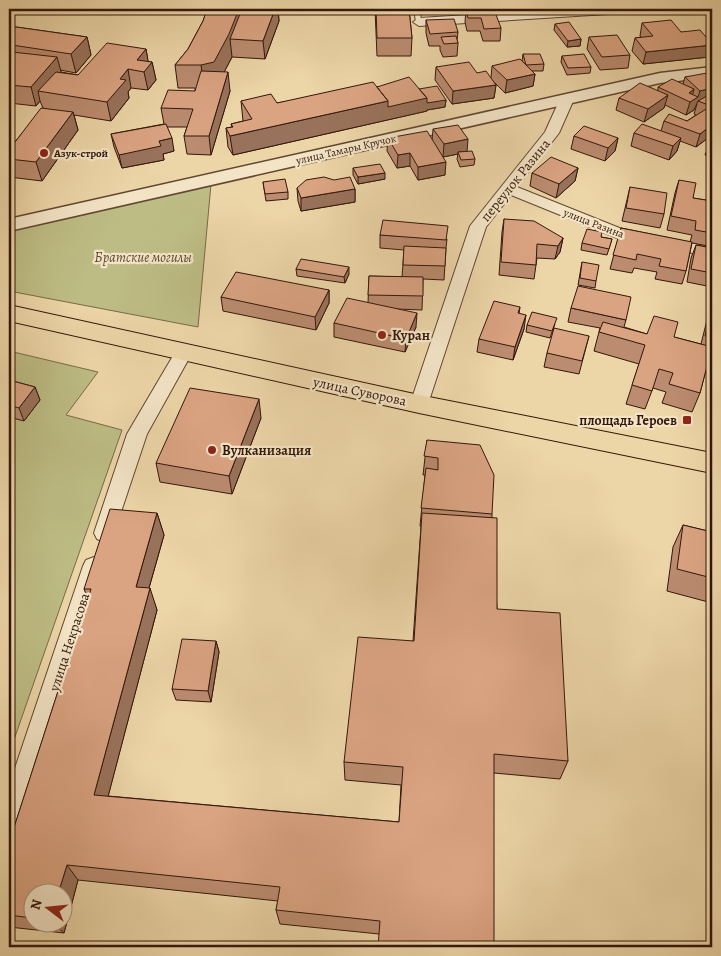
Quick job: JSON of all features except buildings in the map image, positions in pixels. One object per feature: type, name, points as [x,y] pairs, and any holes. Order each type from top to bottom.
[{"type":"main road","name":"улица Суворова","points":[[9,313],[419,404],[712,463]]},
{"type":"street","points":[[419,22],[624,9]]},
{"type":"street","name":"улица Тамары Кручок","points":[[9,224],[660,78],[712,72]]},
{"type":"street","name":"переулок Разина","points":[[419,404],[478,226],[552,133],[567,99]]},
{"type":"street","name":"улица Разина","points":[[507,188],[623,235],[712,252]]},
{"type":"street","name":"улица Некрасова","points":[[9,824],[137,434],[184,353]]},
{"type":"lane","points":[[417,9],[419,22]]},
{"type":"green space","name":"Братские могилы","points":[[211,184],[198,327],[9,291],[9,225]]},
{"type":"green space","points":[[9,351],[98,372],[66,415],[122,430],[9,754]]},
{"type":"place","name":"Азук-строй","points":[[44,153]]},
{"type":"place","name":"Куран","points":[[382,335]]},
{"type":"place","name":"площадь Героев","points":[[687,420]]},
{"type":"place","name":"Вулканизация","points":[[212,450]]}]
